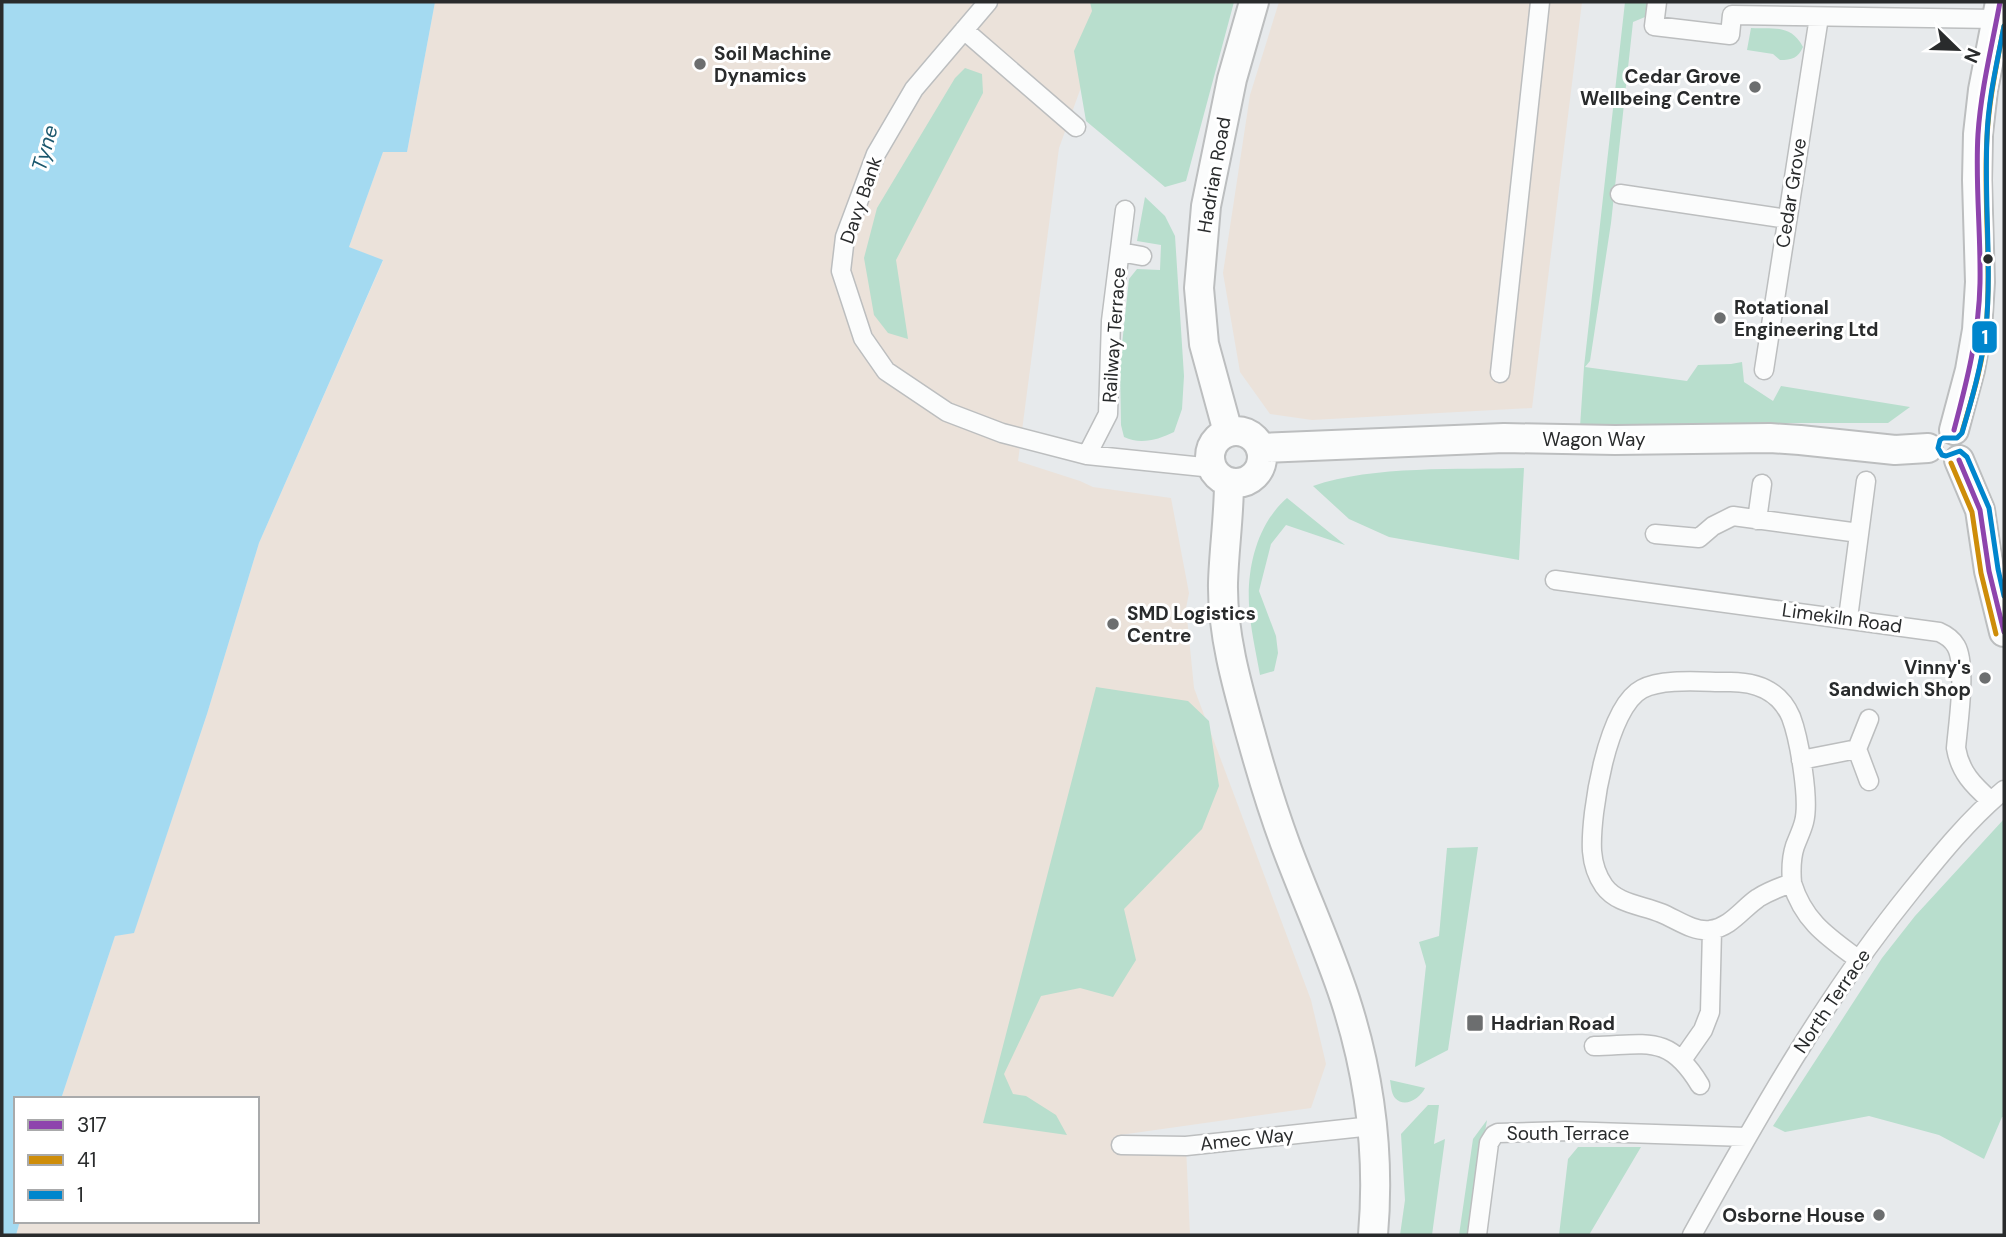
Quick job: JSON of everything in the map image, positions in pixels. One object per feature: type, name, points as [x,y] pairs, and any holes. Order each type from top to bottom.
[{"type":"main road","name":"Hadrian Road","points":[[1228,432],[1204,344],[1199,288],[1206,205],[1232,79],[1254,2]]},
{"type":"main road","points":[[1954,430],[1970,370],[1977,330],[1980,282],[1978,134],[1983,90],[1998,11]]},
{"type":"main road","points":[[1944,429],[1954,430],[1964,444],[1959,460],[1948,465],[1942,465],[1932,459],[1928,448],[1930,437],[1944,429]]},
{"type":"main road","points":[[1221,475],[1245,481],[1257,472],[1262,456],[1261,448],[1251,435],[1236,430],[1228,432],[1214,442],[1211,451],[1210,459],[1221,475],[1229,515],[1223,582],[1225,614],[1252,741],[1285,844],[1346,1001],[1359,1048],[1373,1126],[1376,1166],[1373,1235]]},
{"type":"main road","name":"Wagon Way","points":[[1261,448],[1504,438],[1770,438],[1895,450],[1928,448]]},
{"type":"main road","points":[[1959,460],[1980,510],[1989,571],[2004,632]]},
{"type":"street","name":"Davy Bank","points":[[988,2],[914,89],[876,154],[845,237],[841,271],[863,338],[886,371],[947,412],[1002,433],[1087,455],[1221,475]]},
{"type":"street","points":[[1500,373],[1540,2]]},
{"type":"street","points":[[1657,2],[1654,26],[1730,35],[1732,15],[1819,17],[1998,11]]},
{"type":"street","name":"Cedar Grove","points":[[1764,370],[1819,17]]},
{"type":"street","points":[[964,30],[1076,127]]},
{"type":"street","points":[[1619,194],[1787,219]]},
{"type":"street","name":"Railway Terrace","points":[[1087,455],[1108,414],[1111,321],[1125,210]]},
{"type":"street","points":[[1120,253],[1142,256]]},
{"type":"street","points":[[1848,618],[1867,481]]},
{"type":"street","points":[[1757,520],[1762,484]]},
{"type":"street","points":[[1656,534],[1699,538],[1713,526],[1733,516],[1860,533]]},
{"type":"street","name":"Limekiln Road","points":[[1555,580],[1931,629],[1946,635],[1956,647],[1961,663],[1956,748],[1958,761],[1970,782],[1998,795]]},
{"type":"street","points":[[1792,883],[1761,896],[1732,920],[1712,930],[1691,927],[1653,909],[1620,899],[1606,889],[1598,874],[1592,851],[1595,808],[1608,748],[1622,709],[1635,693],[1644,688],[1670,683],[1750,683],[1771,692],[1780,700],[1792,721],[1801,760],[1806,811],[1792,855],[1792,883],[1797,899],[1811,921],[1822,933],[1859,960]]},
{"type":"street","points":[[1869,719],[1857,749],[1870,781]]},
{"type":"street","points":[[1801,760],[1857,749]]},
{"type":"street","name":"North Terrace","points":[[1692,1235],[1746,1137],[1859,960],[1932,864],[1998,795]]},
{"type":"street","points":[[1682,1060],[1703,1030],[1710,1013],[1712,930]]},
{"type":"street","points":[[1594,1046],[1637,1043],[1661,1047],[1682,1060],[1700,1085]]},
{"type":"street","name":"Amec Way","points":[[1121,1144],[1186,1146],[1373,1126]]},
{"type":"street","name":"South Terrace","points":[[1477,1235],[1489,1143],[1494,1135],[1499,1133],[1565,1131],[1746,1137]]},
{"type":"shaded area","points":[[435,2],[1112,2],[1059,148],[1018,461],[1093,487],[1171,498],[1189,593],[1186,608],[1194,688],[1311,1000],[1326,1064],[1311,1108],[1120,1135],[1121,1144],[1186,1146],[1190,1235],[16,1235],[19,1223],[259,1223],[259,1097],[62,1097],[115,936],[134,932],[207,714],[259,543],[383,261],[349,247],[383,152],[407,152]]},
{"type":"shaded area","points":[[1279,2],[1582,2],[1532,408],[1312,420],[1270,414],[1240,372],[1223,273],[1250,95]]},
{"type":"green space","points":[[1090,2],[1234,2],[1186,181],[1165,187],[1086,121],[1074,51],[1092,11]]},
{"type":"green space","points":[[1625,2],[1647,2],[1645,17],[1633,22],[1611,223],[1590,361],[1585,367],[1687,381],[1698,365],[1742,362],[1744,382],[1773,401],[1781,386],[1910,407],[1888,423],[1580,427],[1584,367]]},
{"type":"green space","points":[[1751,28],[1787,31],[1793,34],[1803,47],[1797,56],[1784,60],[1773,54],[1747,50]]},
{"type":"green space","points":[[965,68],[982,74],[983,93],[896,260],[908,339],[888,333],[874,315],[864,258],[877,208],[955,78]]},
{"type":"green space","points":[[1145,197],[1165,216],[1175,236],[1184,376],[1182,409],[1174,432],[1143,441],[1124,437],[1121,425],[1120,363],[1129,279],[1137,269],[1160,270],[1161,245],[1137,241]]},
{"type":"green space","points":[[1524,468],[1519,560],[1389,537],[1349,519],[1313,486],[1337,479],[1389,472]]},
{"type":"green space","points":[[1287,498],[1345,545],[1286,525],[1271,544],[1259,591],[1276,636],[1278,653],[1274,671],[1260,675],[1250,613],[1252,560],[1269,520]]},
{"type":"green space","points":[[1096,687],[1188,701],[1209,721],[1219,786],[1202,829],[1124,909],[1136,960],[1113,997],[1080,988],[1041,996],[1004,1074],[1013,1094],[1026,1096],[1056,1115],[1067,1135],[983,1123]]},
{"type":"green space","points":[[2004,819],[2004,1117],[1984,1159],[1939,1135],[1869,1116],[1785,1132],[1773,1126],[1882,958],[1915,916]]},
{"type":"green space","points":[[1478,847],[1448,1050],[1415,1067],[1426,966],[1419,942],[1439,936],[1447,848]]},
{"type":"green space","points":[[1390,1080],[1425,1088],[1416,1098],[1403,1102],[1394,1096]]},
{"type":"green space","points":[[1428,1105],[1439,1105],[1434,1144],[1445,1139],[1432,1235],[1400,1235],[1405,1200],[1401,1134]]},
{"type":"green space","points":[[1487,1120],[1468,1235],[1459,1235],[1473,1139]]},
{"type":"green space","points":[[1578,1147],[1641,1147],[1589,1235],[1559,1235],[1568,1159]]},
{"type":"water","name":"Tyne","points":[[2,2],[435,2],[407,152],[383,152],[349,247],[383,260],[259,543],[207,714],[134,933],[115,936],[62,1097],[14,1097],[14,1223],[19,1223],[16,1235],[2,1235]]},
{"type":"transit line","name":"317","points":[[1954,430],[1968,375],[1977,321],[1980,264],[1977,171],[1979,117],[2000,2]]},
{"type":"transit line","name":"41","points":[[1962,432],[1985,341],[1988,304],[1987,137],[1991,95],[2004,26]]},
{"type":"transit line","name":"1","points":[[2004,26],[1988,123],[1988,305],[1984,342],[1962,433],[1957,438],[1943,438],[1938,448],[1942,455],[1960,451],[1967,457],[1989,508],[2004,596]]},
{"type":"transit line","name":"317","points":[[1959,460],[1980,510],[1989,571],[2004,632]]},
{"type":"transit line","name":"41","points":[[1951,463],[1972,512],[1981,573],[1996,634]]},
{"type":"place","name":"Soil Machine Dynamics","points":[[700,64]]},
{"type":"place","name":"Cedar Grove Wellbeing Centre","points":[[1755,87]]},
{"type":"place","name":"Rotational Engineering Ltd","points":[[1720,318]]},
{"type":"place","name":"SMD Logistics Centre","points":[[1113,624]]},
{"type":"place","name":"Vinny's Sandwich Shop","points":[[1985,678]]},
{"type":"place","name":"Hadrian Road","points":[[1475,1023]]},
{"type":"place","name":"Osborne House","points":[[1879,1215]]}]
